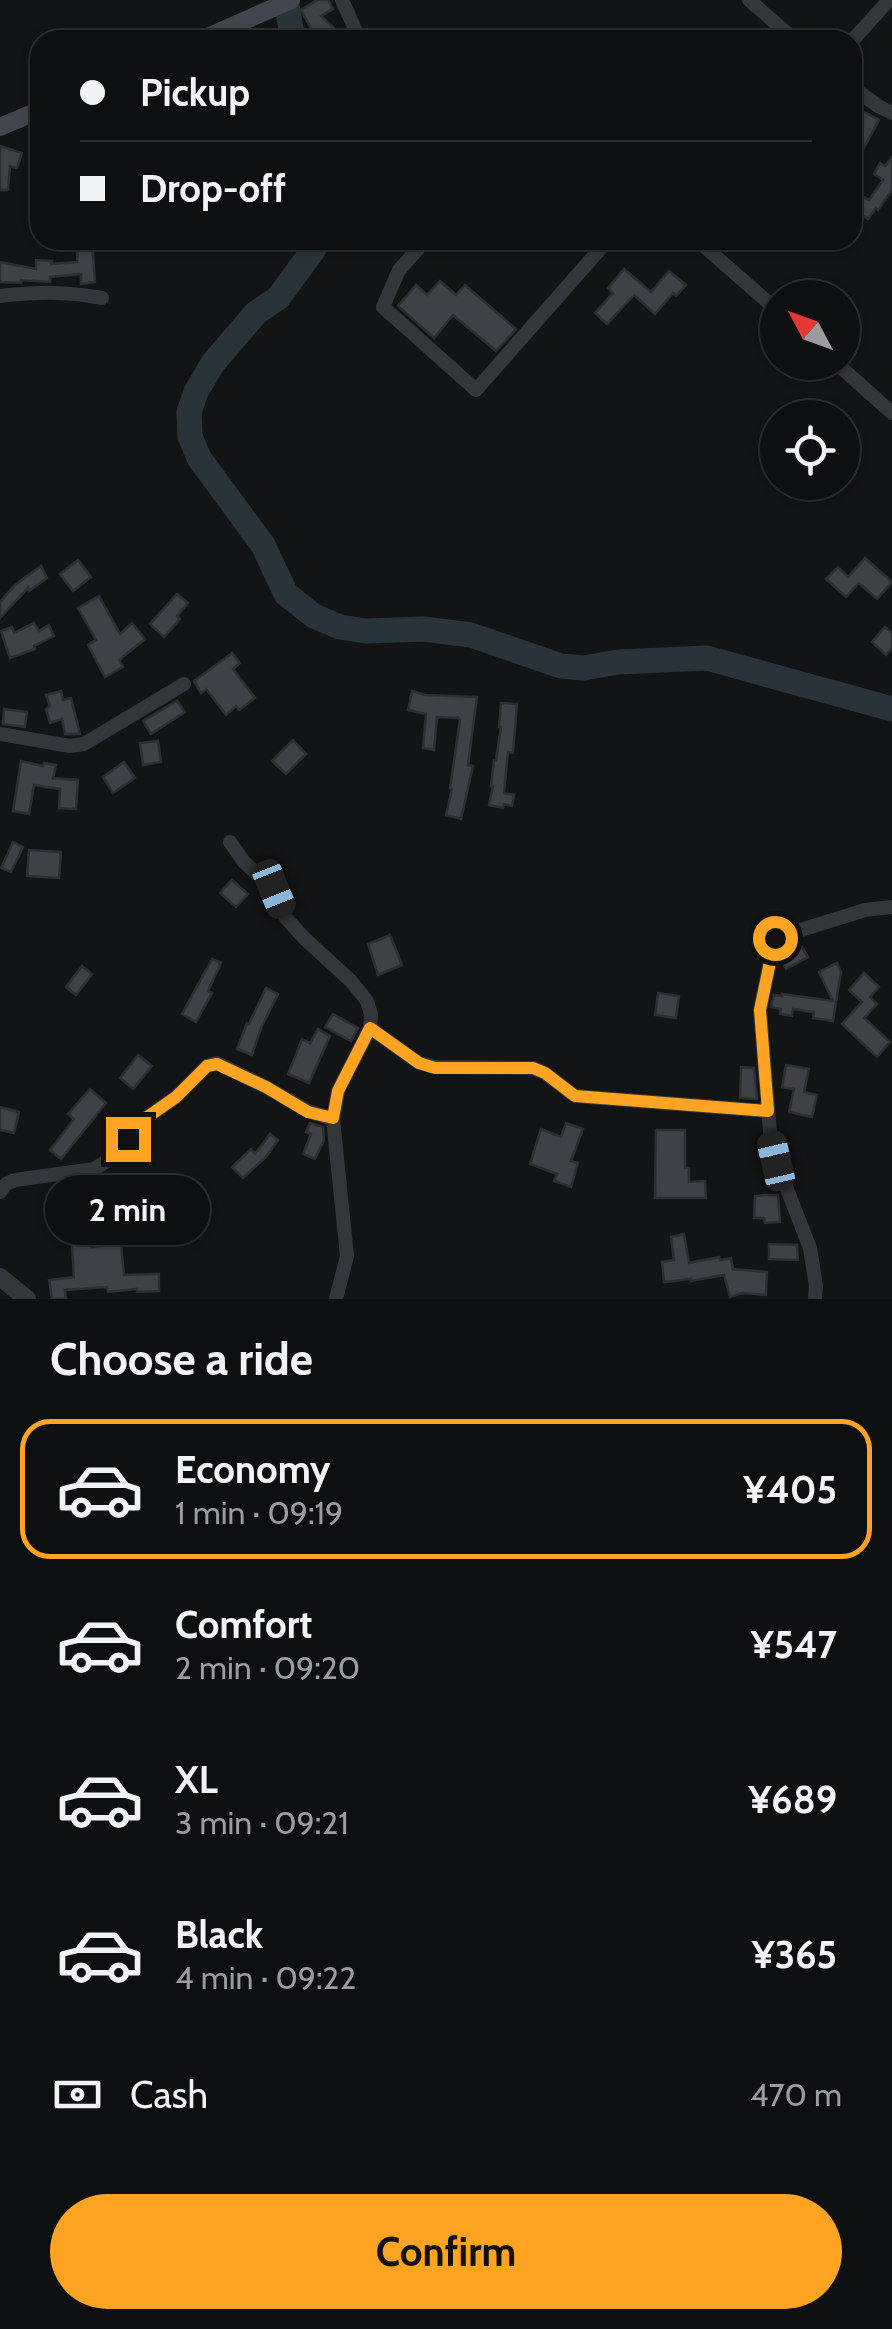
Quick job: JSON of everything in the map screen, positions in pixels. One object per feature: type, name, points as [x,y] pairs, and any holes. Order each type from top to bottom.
[{"type":"main road","points":[[223,30],[291,0]]},
{"type":"main road","points":[[0,127],[30,114]]},
{"type":"street","points":[[342,0],[356,30]]},
{"type":"street","points":[[749,0],[784,30]]},
{"type":"street","points":[[862,30],[889,0]]},
{"type":"street","points":[[862,95],[892,114]]},
{"type":"street","points":[[417,250],[399,270],[383,307],[476,390],[599,250]]},
{"type":"street","points":[[708,250],[760,296]]},
{"type":"street","points":[[0,296],[43,291],[102,298]]},
{"type":"street","points":[[855,380],[892,413]]},
{"type":"street","points":[[0,734],[70,746],[84,744],[184,684]]},
{"type":"street","points":[[230,842],[244,862],[274,889],[286,918],[367,1002],[371,1014],[370,1028],[338,1091],[333,1118],[347,1256],[336,1299]]},
{"type":"street","points":[[815,1299],[810,1248],[776,1161],[770,1132],[760,1010],[775,938],[864,910],[892,906]]},
{"type":"street","points":[[370,1028],[419,1063],[435,1068],[533,1068],[575,1096],[768,1111]]},
{"type":"street","points":[[0,1192],[16,1180],[94,1168],[110,1159],[146,1118],[176,1097],[207,1066],[217,1064],[308,1112],[333,1118]]},
{"type":"street","points":[[0,1277],[27,1299]]},
{"type":"building","points":[[317,0],[328,0],[333,9],[321,16],[336,30],[312,30],[301,10]]},
{"type":"building","points":[[862,111],[879,120],[862,151]]},
{"type":"building","points":[[0,146],[22,153],[17,168],[10,166],[8,190],[0,190]]},
{"type":"building","points":[[892,157],[892,190],[868,219],[862,214],[862,196],[869,200],[883,180],[874,174],[880,163],[885,166]]},
{"type":"building","points":[[78,250],[93,250],[95,282],[81,284],[81,274],[50,277],[50,282],[0,282],[0,262],[36,269],[36,260],[52,261],[51,264],[77,262]]},
{"type":"building","points":[[624,269],[651,292],[669,271],[686,285],[676,296],[673,293],[655,314],[634,295],[607,324],[595,313],[613,293],[608,288]]},
{"type":"building","points":[[440,281],[456,295],[465,285],[516,329],[496,351],[453,315],[434,338],[398,306],[416,285],[427,295]]},
{"type":"building","points":[[865,558],[892,582],[877,599],[859,583],[846,597],[826,579],[838,567],[848,577]]},
{"type":"building","points":[[78,560],[91,577],[73,591],[60,574]]},
{"type":"building","points":[[41,566],[47,578],[29,591],[28,588],[0,618],[0,602]]},
{"type":"building","points":[[177,594],[188,603],[164,637],[150,624]]},
{"type":"building","points":[[99,596],[120,634],[132,623],[145,639],[119,660],[123,667],[105,677],[88,645],[96,640],[78,608]]},
{"type":"building","points":[[34,623],[39,631],[49,625],[54,636],[34,646],[35,649],[10,658],[1,631],[12,627],[14,633]]},
{"type":"building","points":[[885,627],[892,633],[892,648],[886,655],[872,642]]},
{"type":"building","points":[[232,653],[240,663],[233,669],[255,698],[226,715],[206,689],[201,693],[194,681]]},
{"type":"building","points":[[61,691],[63,700],[71,698],[80,734],[65,734],[62,719],[50,723],[46,695]]},
{"type":"building","points":[[412,691],[477,697],[468,765],[473,766],[461,819],[446,815],[460,720],[437,717],[434,750],[423,748],[426,714],[408,710]]},
{"type":"building","points":[[177,701],[185,712],[151,734],[143,721]]},
{"type":"building","points":[[501,703],[517,704],[513,753],[508,752],[504,793],[514,795],[512,806],[504,804],[503,808],[489,805]]},
{"type":"building","points":[[4,709],[27,712],[25,727],[3,724]]},
{"type":"building","points":[[293,740],[306,754],[286,774],[272,761]]},
{"type":"building","points":[[158,741],[161,762],[143,765],[140,743]]},
{"type":"building","points":[[21,761],[56,765],[53,778],[78,780],[76,809],[59,808],[60,789],[34,785],[29,814],[13,811]]},
{"type":"building","points":[[124,762],[135,778],[113,793],[103,777]]},
{"type":"building","points":[[13,842],[23,847],[11,872],[1,868]]},
{"type":"building","points":[[29,850],[61,852],[59,878],[27,876]]},
{"type":"building","points":[[232,880],[248,894],[236,907],[220,893]]},
{"type":"building","points":[[390,935],[402,965],[378,975],[368,944]]},
{"type":"building","points":[[799,942],[808,957],[786,969],[781,960],[783,951]]},
{"type":"building","points":[[212,959],[221,963],[208,991],[212,993],[196,1022],[182,1014]]},
{"type":"building","points":[[837,963],[841,972],[833,1021],[813,1018],[814,1012],[793,1009],[792,1016],[780,1014],[781,1009],[771,1007],[774,995],[782,994],[833,1001],[819,972]]},
{"type":"building","points":[[82,966],[92,974],[76,995],[66,987]]},
{"type":"building","points":[[864,973],[879,987],[870,997],[877,1004],[864,1018],[890,1042],[877,1057],[842,1024],[862,1002],[849,990]]},
{"type":"building","points":[[266,988],[278,994],[252,1055],[237,1049]]},
{"type":"building","points":[[658,993],[679,996],[676,1018],[655,1015]]},
{"type":"building","points":[[333,1014],[358,1028],[351,1041],[325,1027]]},
{"type":"building","points":[[318,1029],[330,1036],[309,1083],[288,1074],[302,1039],[310,1043]]},
{"type":"building","points":[[138,1055],[152,1066],[133,1089],[120,1078]]},
{"type":"building","points":[[786,1065],[809,1069],[804,1092],[817,1095],[812,1117],[789,1112],[794,1089],[782,1087]]},
{"type":"building","points":[[741,1067],[754,1068],[757,1099],[740,1098]]},
{"type":"building","points":[[90,1089],[106,1103],[61,1159],[50,1150],[74,1119],[68,1114]]},
{"type":"building","points":[[0,1107],[19,1112],[14,1133],[0,1130]]},
{"type":"building","points":[[310,1123],[323,1127],[324,1140],[315,1159],[303,1154],[311,1134],[306,1132]]},
{"type":"building","points":[[566,1123],[583,1129],[571,1161],[578,1163],[571,1187],[554,1181],[557,1174],[530,1164],[541,1129],[561,1137]]},
{"type":"building","points":[[656,1130],[685,1130],[689,1182],[705,1181],[706,1198],[655,1198]]},
{"type":"building","points":[[270,1134],[278,1140],[243,1178],[232,1167],[251,1149],[255,1154]]},
{"type":"building","points":[[778,1195],[780,1222],[765,1223],[764,1218],[754,1218],[755,1196]]},
{"type":"building","points":[[91,1230],[92,1247],[121,1244],[124,1275],[159,1274],[159,1291],[108,1292],[107,1287],[65,1290],[66,1299],[52,1299],[49,1280],[74,1277],[71,1232]]},
{"type":"building","points":[[684,1234],[689,1263],[731,1258],[733,1269],[767,1272],[766,1295],[743,1293],[730,1297],[724,1275],[664,1282],[662,1262],[674,1260],[671,1237]]},
{"type":"building","points":[[769,1244],[797,1245],[798,1260],[769,1259]]},
{"type":"waterway","points":[[286,0],[291,30]]},
{"type":"waterway","points":[[313,250],[278,298],[256,313],[213,363],[189,412],[190,436],[199,458],[263,545],[286,594],[314,616],[340,627],[366,631],[424,629],[471,635],[561,666],[584,668],[618,662],[707,658],[892,709]]},
{"type":"route","points":[[128,1139],[146,1118],[176,1097],[207,1066],[217,1064],[308,1112],[333,1118],[338,1091],[370,1028],[419,1063],[435,1068],[533,1068],[575,1096],[768,1111],[760,1010],[775,938]]}]
